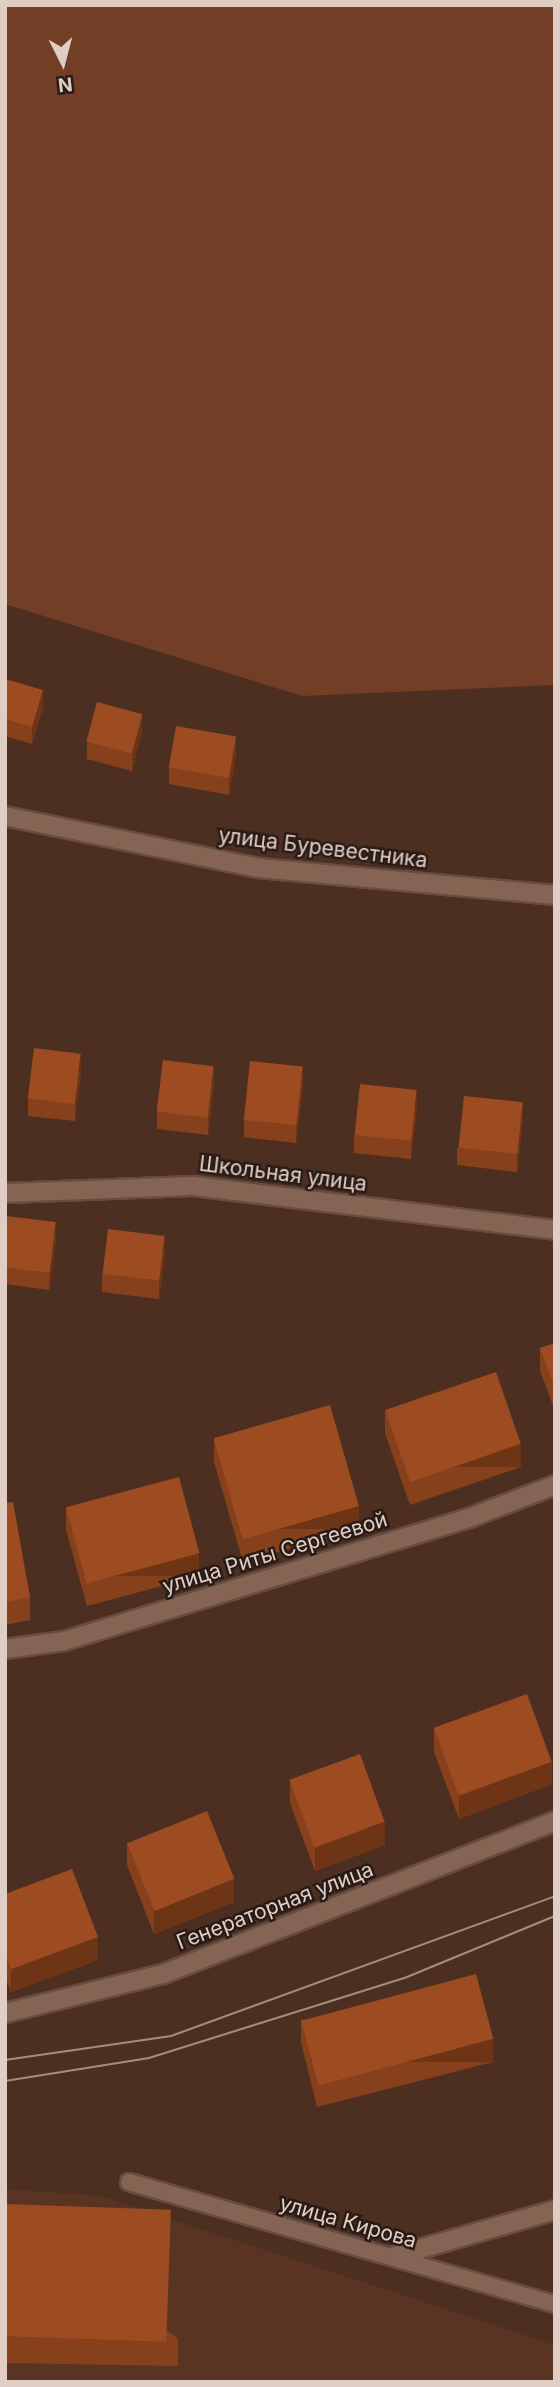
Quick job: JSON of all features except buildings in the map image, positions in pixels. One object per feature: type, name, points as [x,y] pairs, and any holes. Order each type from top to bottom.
[{"type":"street","name":"улица Буревестника","points":[[5,816],[259,868],[555,895]]},
{"type":"street","name":"Школьная улица","points":[[5,1193],[193,1186],[555,1230]]},
{"type":"street","name":"улица Риты Сергеевой","points":[[5,1649],[77,1637],[469,1518],[555,1485]]},
{"type":"street","name":"Генераторная улица","points":[[5,2013],[163,1974],[555,1821]]},
{"type":"street","points":[[395,2256],[555,2210]]},
{"type":"lane","name":"улица Кирова","points":[[130,2182],[555,2304]]},
{"type":"shaded area","points":[[5,5],[555,5],[555,685],[302,696],[5,604]]},
{"type":"shaded area","points":[[5,2189],[100,2196],[555,2345],[555,2382],[5,2382]]},
{"type":"tram line","points":[[5,2060],[171,2036],[555,1896]]},
{"type":"tram line","points":[[5,2081],[149,2058],[407,1977],[555,1916]]}]
